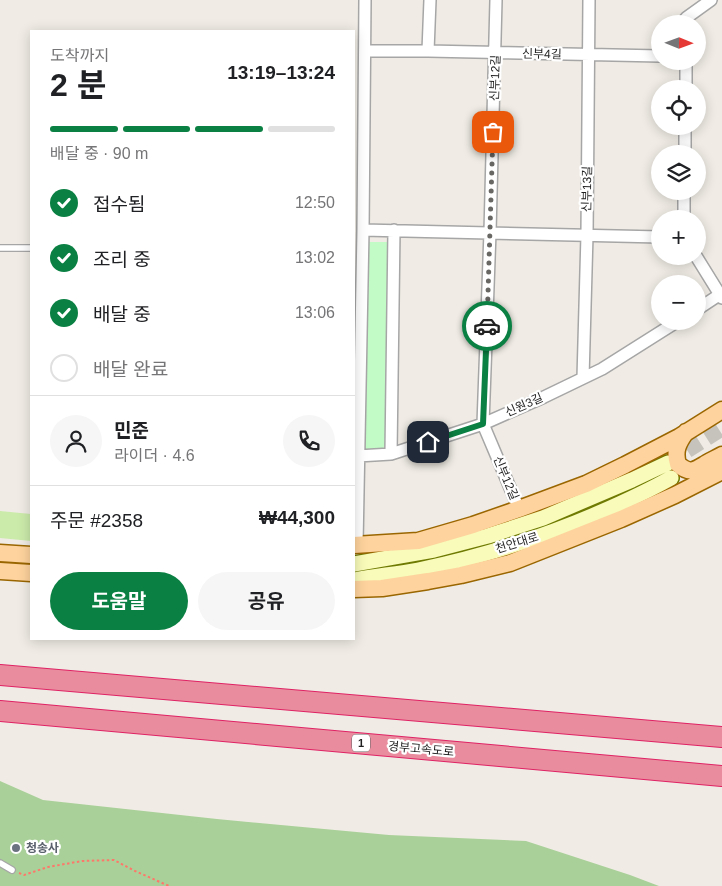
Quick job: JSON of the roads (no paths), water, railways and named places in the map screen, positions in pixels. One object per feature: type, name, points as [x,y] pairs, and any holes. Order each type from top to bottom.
[{"type":"highway","points":[[0,675],[722,737]]},
{"type":"highway","name":"경부고속도로","points":[[0,711],[722,776]]},
{"type":"main road","points":[[355,544],[418,541],[519,509],[586,484],[625,465],[722,410]]},
{"type":"main road","points":[[686,432],[678,442],[676,451],[678,464],[683,468],[687,470],[697,469],[722,455]]},
{"type":"main road","name":"천안대로","points":[[355,564],[434,550],[488,536],[544,518],[632,480],[670,471],[656,486],[564,528],[524,542],[417,570],[355,580]]},
{"type":"main road","points":[[355,588],[382,588],[428,581],[510,563],[621,519],[675,495],[722,471]]},
{"type":"main road","points":[[0,553],[30,555]]},
{"type":"main road","points":[[0,571],[30,573]]},
{"type":"street","points":[[355,544],[358,456],[358,230],[366,0]]},
{"type":"street","points":[[428,51],[430,0]]},
{"type":"street","name":"신부12길","points":[[496,0],[483,424],[519,509]]},
{"type":"street","name":"신부13길","points":[[583,378],[587,235],[589,0]]},
{"type":"street","points":[[690,15],[711,0]]},
{"type":"street","name":"신부4길","points":[[365,51],[651,56]]},
{"type":"street","points":[[358,230],[651,237]]},
{"type":"street","points":[[391,454],[394,230]]},
{"type":"street","points":[[702,265],[721,295],[706,304]]},
{"type":"street","name":"신원3길","points":[[358,456],[391,454],[483,424],[602,369],[664,330]]},
{"type":"lane","points":[[0,248],[30,248]]},
{"type":"lane","points":[[0,863],[12,870]]},
{"type":"tunnel","points":[[668,463],[722,429]]},
{"type":"place","name":"청송사","points":[[16,848]]}]
